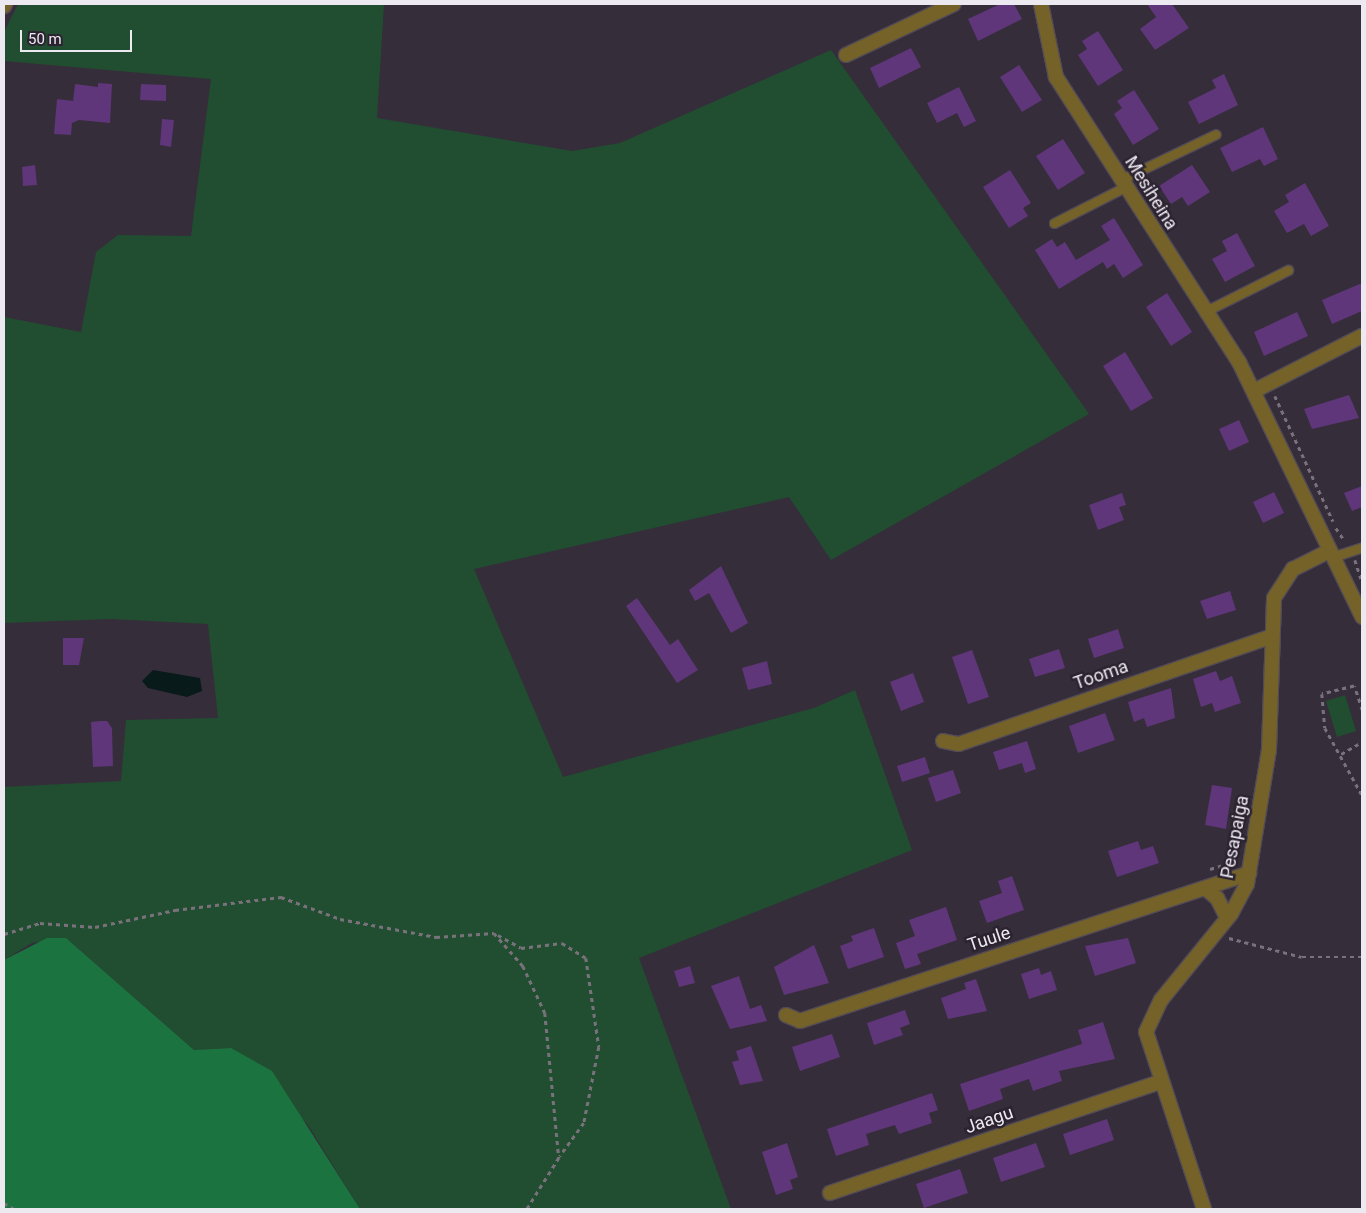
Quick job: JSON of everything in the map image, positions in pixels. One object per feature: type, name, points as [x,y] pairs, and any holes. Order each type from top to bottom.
[{"type":"street","points":[[846,55],[954,4]]},
{"type":"street","name":"Mesiheina","points":[[1041,4],[1056,77],[1254,391]]},
{"type":"street","points":[[1362,336],[1254,391],[1362,617]]},
{"type":"street","name":"Pesapaiga","points":[[1204,1209],[1159,1082],[1146,1032],[1161,1000],[1227,918],[1248,884],[1269,750],[1270,637],[1274,598],[1282,582],[1304,562],[1331,554]]},
{"type":"street","name":"Tooma","points":[[943,741],[959,744],[1270,637]]},
{"type":"street","name":"Tuule","points":[[786,1015],[800,1021],[1249,872]]},
{"type":"street","points":[[1205,888],[1217,898],[1227,918]]},
{"type":"street","name":"Jaagu","points":[[830,1193],[1159,1082]]},
{"type":"lane","points":[[1054,223],[1123,183],[1216,134]]},
{"type":"lane","points":[[1204,312],[1288,270]]},
{"type":"lane","points":[[1331,554],[1362,547]]},
{"type":"path","points":[[1362,710],[1354,686],[1322,694],[1325,728],[1362,795]]},
{"type":"path","points":[[1341,754],[1362,742]]},
{"type":"path","points":[[4,934],[40,923],[95,927],[175,910],[281,897],[340,919],[436,937],[494,933],[521,948],[562,943],[586,958],[599,1047],[584,1122],[527,1209]]},
{"type":"path","points":[[1215,931],[1237,942],[1302,956],[1362,957]]},
{"type":"path","points":[[494,933],[523,966],[545,1013],[559,1158]]},
{"type":"path","points":[[4,1203],[14,1209]]},
{"type":"path","points":[[215,1209],[269,1209]]},
{"type":"green space","points":[[18,4],[384,4],[377,118],[572,151],[620,143],[831,50],[1089,414],[831,560],[789,497],[474,569],[563,777],[814,708],[855,690],[912,850],[639,958],[731,1209],[360,1209],[308,1125],[231,1048],[194,1050],[66,938],[32,943],[4,960],[4,787],[121,781],[126,720],[218,718],[208,624],[111,619],[4,623],[4,317],[81,332],[96,252],[118,235],[191,236],[211,79],[4,61],[4,32]]},
{"type":"green space","points":[[1345,695],[1356,731],[1337,737],[1326,701]]},
{"type":"green space","points":[[47,938],[66,938],[194,1050],[231,1048],[272,1071],[360,1209],[4,1209],[4,960]]},
{"type":"shaded area","points":[[153,670],[200,678],[202,691],[187,697],[148,688],[142,681]]},
{"type":"building","points":[[1000,4],[1014,4],[1022,19],[978,41],[968,19]]},
{"type":"building","points":[[1147,4],[1172,4],[1189,28],[1155,50],[1140,29],[1156,17]]},
{"type":"building","points":[[1098,31],[1123,70],[1098,86],[1078,55],[1087,49],[1082,41]]},
{"type":"building","points":[[911,48],[921,67],[879,88],[870,68]]},
{"type":"building","points":[[1019,65],[1042,100],[1022,112],[1000,77]]},
{"type":"building","points":[[1224,74],[1238,105],[1199,124],[1188,102],[1216,88],[1212,80]]},
{"type":"building","points":[[98,83],[112,84],[110,123],[79,120],[72,123],[71,135],[54,134],[57,99],[73,101],[75,84],[98,87]]},
{"type":"building","points":[[141,84],[166,85],[166,101],[140,100]]},
{"type":"building","points":[[959,87],[976,121],[964,127],[957,113],[937,123],[927,103]]},
{"type":"building","points":[[1134,90],[1159,129],[1133,145],[1114,114],[1122,108],[1117,101]]},
{"type":"building","points":[[162,119],[174,120],[171,147],[160,145]]},
{"type":"building","points":[[1263,127],[1278,159],[1264,166],[1260,159],[1232,172],[1220,148]]},
{"type":"building","points":[[1063,139],[1085,173],[1058,190],[1036,156]]},
{"type":"building","points":[[35,165],[37,185],[23,186],[22,167]]},
{"type":"building","points":[[1192,165],[1210,192],[1188,206],[1182,197],[1171,204],[1159,186]]},
{"type":"building","points":[[1010,170],[1031,203],[1023,208],[1028,216],[1009,228],[983,187]]},
{"type":"building","points":[[1305,183],[1329,226],[1311,236],[1304,224],[1287,233],[1274,211],[1289,202],[1285,195]]},
{"type":"building","points":[[1114,218],[1143,265],[1123,278],[1114,264],[1107,269],[1103,262],[1059,289],[1035,250],[1052,239],[1057,247],[1065,242],[1076,260],[1110,240],[1101,226]]},
{"type":"building","points":[[1237,233],[1255,266],[1225,282],[1212,259],[1227,251],[1222,241]]},
{"type":"building","points":[[1362,283],[1362,311],[1332,324],[1322,300]]},
{"type":"building","points":[[1167,293],[1192,332],[1171,346],[1146,307]]},
{"type":"building","points":[[1297,312],[1308,336],[1264,356],[1254,332]]},
{"type":"building","points":[[1125,352],[1153,398],[1131,411],[1103,366]]},
{"type":"building","points":[[1349,395],[1359,418],[1312,429],[1304,409]]},
{"type":"building","points":[[1239,420],[1249,442],[1229,451],[1219,429]]},
{"type":"building","points":[[1362,486],[1362,507],[1352,511],[1344,493]]},
{"type":"building","points":[[1274,492],[1284,513],[1263,523],[1253,502]]},
{"type":"building","points":[[1122,493],[1126,505],[1119,507],[1124,520],[1098,530],[1089,505]]},
{"type":"building","points":[[721,566],[748,623],[731,633],[709,593],[695,601],[689,590]]},
{"type":"building","points":[[1230,591],[1236,610],[1207,619],[1200,601]]},
{"type":"building","points":[[637,598],[670,645],[678,639],[698,670],[677,683],[626,606]]},
{"type":"building","points":[[1118,629],[1124,648],[1094,658],[1088,639]]},
{"type":"building","points":[[63,638],[84,638],[79,665],[63,665]]},
{"type":"building","points":[[1059,649],[1065,668],[1035,677],[1029,659]]},
{"type":"building","points":[[972,650],[989,697],[968,704],[952,657]]},
{"type":"building","points":[[767,661],[772,684],[748,690],[742,668]]},
{"type":"building","points":[[1216,671],[1220,681],[1232,676],[1241,703],[1215,712],[1212,703],[1201,707],[1193,679]]},
{"type":"building","points":[[913,673],[924,702],[901,711],[890,682]]},
{"type":"building","points":[[1171,688],[1175,718],[1147,727],[1144,718],[1134,722],[1128,702]]},
{"type":"building","points":[[1105,713],[1115,740],[1078,753],[1069,726]]},
{"type":"building","points":[[107,721],[112,728],[113,766],[93,767],[91,722]]},
{"type":"building","points":[[1027,741],[1036,769],[1025,773],[1022,763],[999,770],[993,752]]},
{"type":"building","points":[[925,757],[930,773],[902,782],[897,766]]},
{"type":"building","points":[[953,770],[961,793],[936,802],[928,778]]},
{"type":"building","points":[[1212,785],[1232,788],[1226,829],[1205,825]]},
{"type":"building","points":[[1138,841],[1141,850],[1153,846],[1159,863],[1117,877],[1108,851]]},
{"type":"building","points":[[1012,876],[1024,910],[987,923],[979,901],[1002,893],[998,881]]},
{"type":"building","points":[[946,907],[957,940],[917,954],[921,964],[905,969],[896,943],[915,936],[909,920]]},
{"type":"building","points":[[874,928],[884,957],[848,969],[840,946],[853,941],[851,936]]},
{"type":"building","points":[[1128,938],[1136,963],[1095,976],[1085,946]]},
{"type":"building","points":[[814,945],[829,983],[784,995],[774,967]]},
{"type":"building","points":[[690,966],[695,983],[679,987],[674,971]]},
{"type":"building","points":[[1039,968],[1041,975],[1051,971],[1057,990],[1029,999],[1021,974]]},
{"type":"building","points":[[739,976],[750,1009],[761,1005],[767,1021],[730,1029],[711,986]]},
{"type":"building","points":[[976,979],[987,1011],[948,1019],[941,998],[966,989],[964,983]]},
{"type":"building","points":[[905,1010],[910,1024],[900,1028],[903,1035],[874,1045],[867,1023]]},
{"type":"building","points":[[1103,1022],[1115,1059],[1059,1071],[1062,1081],[1033,1091],[1029,1079],[1000,1089],[1003,1099],[969,1111],[960,1084],[1082,1044],[1078,1030]]},
{"type":"building","points":[[832,1034],[840,1057],[800,1071],[792,1047]]},
{"type":"building","points":[[751,1046],[763,1081],[740,1085],[732,1062],[739,1060],[736,1051]]},
{"type":"building","points":[[932,1093],[938,1110],[929,1113],[932,1123],[899,1134],[895,1125],[866,1134],[869,1145],[836,1156],[827,1129]]},
{"type":"building","points":[[1107,1119],[1114,1140],[1070,1155],[1063,1134]]},
{"type":"building","points":[[787,1143],[798,1177],[790,1180],[793,1189],[776,1195],[762,1152]]},
{"type":"building","points":[[1036,1143],[1045,1167],[1001,1182],[993,1158]]},
{"type":"building","points":[[960,1169],[968,1193],[924,1208],[916,1184]]}]
